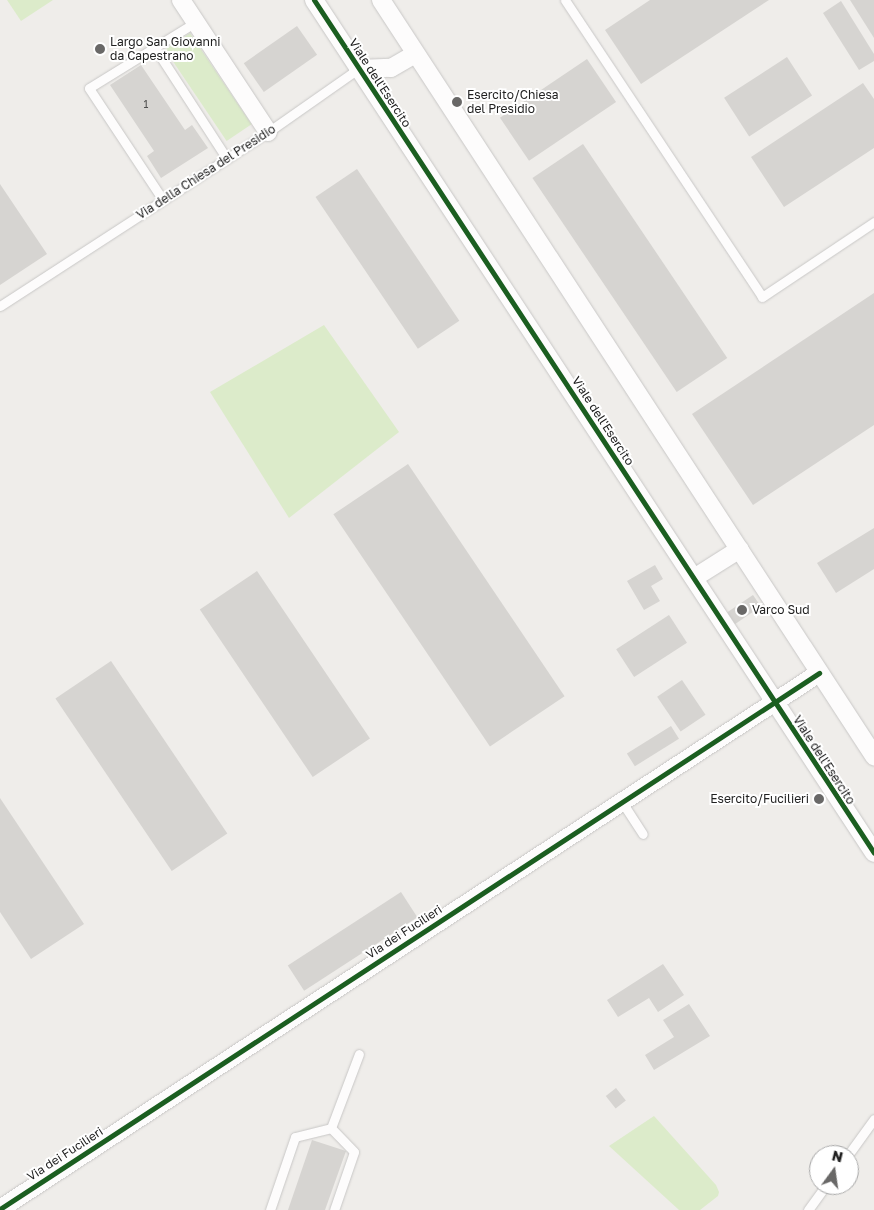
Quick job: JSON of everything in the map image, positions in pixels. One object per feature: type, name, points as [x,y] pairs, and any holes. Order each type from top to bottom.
[{"type":"street","points":[[181,0],[268,132]]},
{"type":"street","name":"Viale dell'Esercito","points":[[314,0],[874,853]]},
{"type":"street","points":[[381,0],[874,756]]},
{"type":"street","points":[[358,68],[391,68],[415,54]]},
{"type":"street","points":[[694,578],[740,549]]},
{"type":"street","name":"Via dei Fucilieri","points":[[0,1209],[819,673]]},
{"type":"lane","points":[[565,0],[762,297],[874,222]]},
{"type":"lane","points":[[163,200],[90,88],[196,22]]},
{"type":"lane","points":[[155,48],[227,159]]},
{"type":"lane","name":"Via della Chiesa del Presidio","points":[[0,306],[268,132],[358,68]]},
{"type":"lane","points":[[622,802],[643,834]]},
{"type":"lane","points":[[331,1128],[359,1054]]},
{"type":"lane","points":[[855,1145],[874,1118]]},
{"type":"lane","points":[[270,1210],[295,1136],[331,1128]]},
{"type":"lane","points":[[331,1128],[354,1152],[334,1210]]},
{"type":"lane","points":[[808,1210],[819,1195]]},
{"type":"green space","points":[[7,0],[53,0],[21,21]]},
{"type":"green space","points":[[190,33],[252,124],[227,141],[165,50]]},
{"type":"green space","points":[[324,325],[399,432],[289,518],[210,392]]},
{"type":"green space","points":[[654,1116],[716,1185],[719,1192],[718,1196],[700,1210],[679,1210],[609,1146]]},
{"type":"building","points":[[650,0],[769,0],[641,84],[605,30]]},
{"type":"building","points":[[850,0],[874,0],[874,38]]},
{"type":"building","points":[[841,1],[874,54],[874,61],[859,70],[823,13]]},
{"type":"building","points":[[297,26],[317,55],[264,92],[244,63]]},
{"type":"building","points":[[787,57],[812,96],[749,136],[724,98]]},
{"type":"building","points":[[587,59],[616,102],[529,161],[500,118]]},
{"type":"building","points":[[141,65],[185,130],[192,125],[208,148],[161,178],[147,156],[154,151],[110,85]]},
{"type":"building","points":[[863,83],[874,99],[874,148],[784,207],[751,157]]},
{"type":"building","points":[[583,144],[727,358],[677,392],[532,178]]},
{"type":"building","points":[[357,169],[459,321],[418,349],[316,197]]},
{"type":"building","points":[[0,184],[47,254],[0,285]]},
{"type":"building","points":[[874,293],[874,425],[753,505],[692,414]]},
{"type":"building","points":[[408,464],[565,696],[490,746],[333,514]]},
{"type":"building","points":[[874,528],[874,569],[836,593],[817,563]]},
{"type":"building","points":[[655,565],[663,579],[651,586],[660,601],[644,610],[627,581]]},
{"type":"building","points":[[257,571],[370,738],[313,777],[200,610]]},
{"type":"building","name":"Varco Sud","points":[[753,595],[761,607],[735,624],[727,612]]},
{"type":"building","points":[[669,615],[687,643],[634,677],[616,649]]},
{"type":"building","points":[[111,661],[227,833],[172,871],[55,698]]},
{"type":"building","points":[[682,680],[705,715],[681,732],[657,697]]},
{"type":"building","points":[[671,726],[679,739],[635,766],[627,754]]},
{"type":"building","points":[[0,798],[84,924],[31,959],[0,912]]},
{"type":"building","points":[[401,892],[417,917],[304,991],[288,966]]},
{"type":"building","points":[[663,964],[684,995],[658,1012],[649,998],[618,1017],[607,1000]]},
{"type":"building","points":[[689,1004],[710,1036],[654,1070],[645,1055],[674,1037],[663,1020]]},
{"type":"building","points":[[616,1088],[626,1101],[616,1109],[606,1096]]},
{"type":"building","points":[[312,1140],[346,1151],[325,1210],[288,1210]]},
{"type":"cycle path","points":[[314,0],[874,853]]},
{"type":"cycle path","points":[[0,1209],[819,673]]},
{"type":"place","name":"Largo San Giovanni da Capestrano","points":[[100,49]]},
{"type":"place","name":"Esercito/Chiesa del Presidio","points":[[457,102]]},
{"type":"place","name":"Varco Sud","points":[[742,610]]},
{"type":"place","name":"Esercito/Fucilieri","points":[[819,799]]}]
